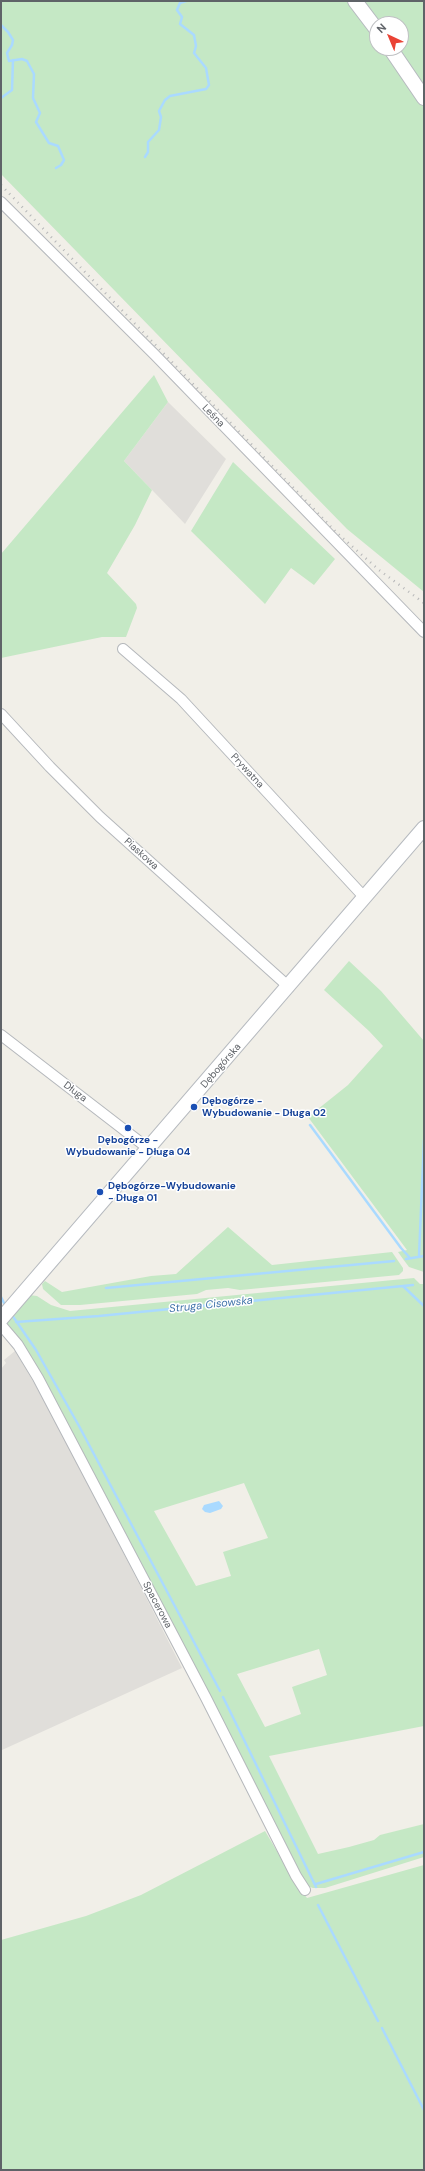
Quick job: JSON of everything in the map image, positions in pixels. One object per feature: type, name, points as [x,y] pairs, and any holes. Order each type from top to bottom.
[{"type":"street","points":[[355,1],[369,19]]},
{"type":"street","points":[[395,56],[424,98]]},
{"type":"street","name":"Leśna","points":[[1,202],[155,355],[424,632]]},
{"type":"street","name":"Prywatna","points":[[123,649],[181,699],[365,898]]},
{"type":"street","name":"Piaskowa","points":[[1,714],[50,767],[100,817],[289,987]]},
{"type":"street","name":"Dębogórska","points":[[1,1319],[289,987],[424,828]]},
{"type":"street","name":"Długa","points":[[1,1035],[149,1149]]},
{"type":"street","name":"Spacerowa","points":[[1,1325],[18,1345],[38,1378],[203,1691],[296,1876],[305,1890]]},
{"type":"shaded area","points":[[168,402],[226,459],[185,524],[124,461]]},
{"type":"shaded area","points":[[15,1351],[53,1415],[182,1668],[2,1750],[1,1369],[6,1363],[4,1360]]},
{"type":"green space","points":[[1,1],[424,1],[424,592],[347,529],[1,174]]},
{"type":"green space","points":[[154,375],[168,402],[124,461],[152,490],[135,525],[107,573],[136,604],[137,608],[126,637],[102,637],[1,658],[1,554]]},
{"type":"green space","points":[[233,462],[335,559],[314,585],[291,568],[265,604],[191,531]]},
{"type":"green space","points":[[349,961],[381,991],[424,1041],[424,1272],[409,1267],[403,1259],[398,1252],[407,1250],[308,1117],[348,1085],[383,1046],[369,1031],[324,990]]},
{"type":"green space","points":[[228,1227],[272,1265],[392,1252],[403,1268],[403,1271],[399,1275],[240,1290],[228,1288],[206,1290],[197,1294],[80,1305],[61,1305],[43,1289],[42,1284],[45,1281],[62,1292],[151,1276],[176,1274]]},
{"type":"green space","points":[[414,1278],[420,1284],[424,1284],[424,1726],[269,1756],[318,1854],[374,1840],[380,1835],[424,1824],[424,1857],[325,1888],[313,1888],[307,1886],[302,1879],[4,1324],[29,1295],[37,1296],[51,1305],[70,1311]],"holes":[[[244,1483],[268,1538],[223,1552],[231,1576],[196,1586],[154,1511]],[[319,1649],[327,1675],[292,1687],[301,1714],[265,1727],[237,1674]]]},
{"type":"green space","points":[[265,1831],[297,1885],[307,1898],[424,1865],[424,2170],[1,2170],[1,1940],[86,1916],[141,1895]]},
{"type":"water","points":[[219,1501],[223,1506],[221,1509],[210,1513],[205,1512],[202,1509],[204,1505]]},
{"type":"waterway","points":[[145,157],[148,152],[148,142],[159,130],[161,117],[159,111],[165,100],[170,96],[206,89],[209,85],[206,68],[194,53],[196,46],[194,35],[180,24],[182,17],[177,10],[180,3],[186,1]]},
{"type":"waterway","points":[[1,25],[13,40],[7,53],[9,61],[22,59],[27,61],[34,74],[33,98],[40,113],[36,122],[49,143],[58,146],[64,160],[61,165],[56,168]]},
{"type":"waterway","points":[[1,98],[12,90],[13,60]]},
{"type":"waterway","points":[[310,1125],[410,1258]]},
{"type":"waterway","points":[[419,1256],[424,1140]]},
{"type":"waterway","points":[[406,1259],[424,1256]]},
{"type":"waterway","points":[[106,1288],[394,1261]]},
{"type":"waterway","name":"Struga Cisowska","points":[[16,1322],[99,1316],[413,1285]]},
{"type":"waterway","points":[[404,1287],[424,1306]]},
{"type":"waterway","name":"Struga Cisowska","points":[[1,1297],[4,1303]]},
{"type":"waterway","points":[[12,1315],[36,1350],[79,1426],[220,1691]]},
{"type":"waterway","points":[[223,1697],[316,1887]]},
{"type":"waterway","points":[[316,1884],[424,1852]]},
{"type":"waterway","points":[[318,1905],[378,2021]]},
{"type":"waterway","points":[[382,2028],[424,2110]]},
{"type":"railway","points":[[1,185],[337,533],[379,570],[424,603]]},
{"type":"place","name":"Dębogórze - Wybudowanie - Długa 02","points":[[194,1107]]},
{"type":"place","name":"Dębogórze - Wybudowanie - Długa 04","points":[[128,1128]]},
{"type":"place","name":"Dębogórze-Wybudowanie - Długa 01","points":[[100,1192]]}]
